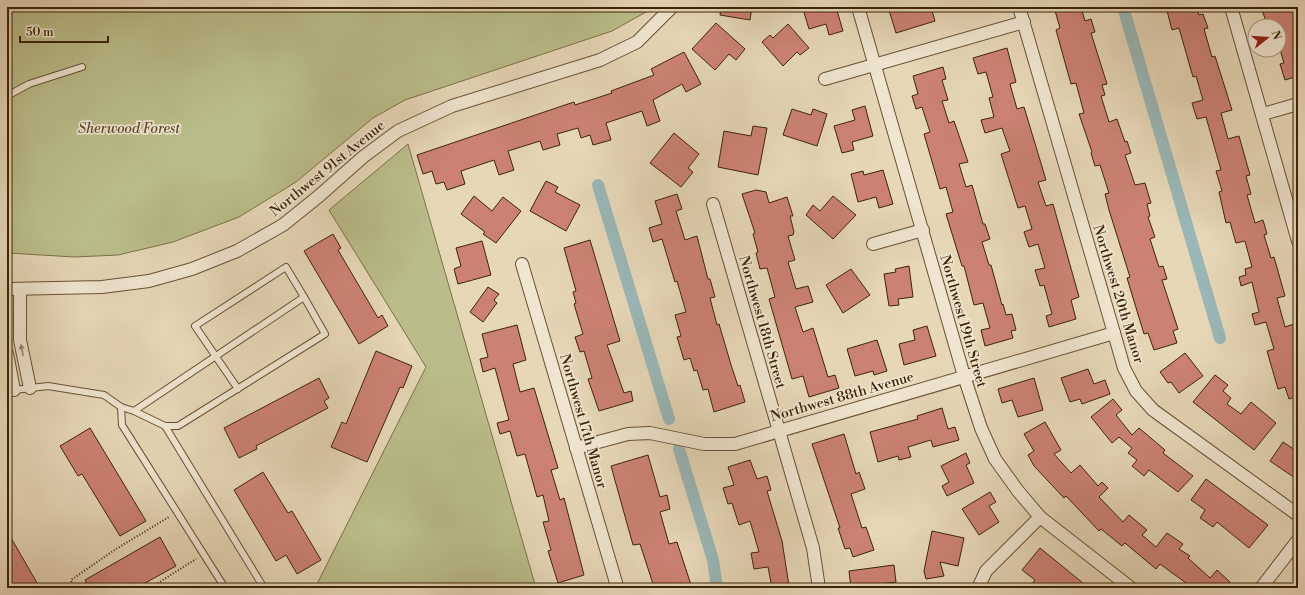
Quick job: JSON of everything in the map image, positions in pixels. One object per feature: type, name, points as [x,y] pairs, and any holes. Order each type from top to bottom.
[{"type":"street","name":"Northwest 91st Avenue","points":[[7,289],[102,287],[149,281],[192,269],[229,254],[283,225],[319,196],[363,157],[398,130],[452,106],[600,60],[637,42],[672,7]]},
{"type":"street","name":"Northwest 19th Street","points":[[858,7],[964,376],[981,428],[995,459],[1018,491],[1040,517],[1131,588]]},
{"type":"street","name":"Northwest 20th Manor","points":[[1020,7],[1124,368],[1136,391],[1153,410],[1298,515]]},
{"type":"street","points":[[1231,7],[1263,114],[1298,241]]},
{"type":"street","points":[[825,79],[1024,22]]},
{"type":"street","points":[[1263,114],[1298,104]]},
{"type":"street","name":"Northwest 18th Street","points":[[713,204],[813,548],[819,588]]},
{"type":"street","points":[[873,244],[922,230]]},
{"type":"street","name":"Northwest 17th Manor","points":[[522,264],[617,586]]},
{"type":"street","points":[[20,289],[20,340],[30,388]]},
{"type":"street","name":"Northwest 88th Avenue","points":[[576,448],[628,434],[650,433],[704,444],[735,444],[964,376],[1114,334]]},
{"type":"street","points":[[7,352],[10,392]]},
{"type":"street","points":[[982,588],[980,584],[986,571],[1040,517]]},
{"type":"street","points":[[1261,588],[1298,540]]},
{"type":"lane","points":[[7,96],[29,84],[82,67]]},
{"type":"lane","points":[[10,392],[48,386],[83,390],[104,395],[121,407],[134,411],[165,426],[178,426],[238,389],[325,334],[286,267],[195,326],[238,389]]},
{"type":"lane","points":[[134,411],[215,355],[304,297]]},
{"type":"lane","points":[[121,407],[122,425],[225,588]]},
{"type":"lane","points":[[165,426],[264,588]]},
{"type":"path","points":[[72,588],[71,580],[116,549],[177,512]]},
{"type":"path","points":[[150,588],[204,554]]},
{"type":"green space","name":"Sherwood Forest","points":[[22,7],[651,7],[646,12],[612,31],[405,100],[373,118],[296,182],[239,217],[173,242],[118,255],[75,257],[7,253],[7,12]]},
{"type":"green space","points":[[408,144],[536,588],[315,588],[426,367],[329,210]]},
{"type":"building","points":[[721,7],[752,7],[750,20],[720,15]]},
{"type":"building","points":[[809,7],[836,7],[843,31],[829,35],[826,24],[809,29],[803,9]]},
{"type":"building","points":[[888,7],[915,7],[916,11],[931,7],[935,21],[896,33]]},
{"type":"building","points":[[1054,7],[1081,7],[1085,21],[1091,19],[1095,32],[1091,33],[1107,84],[1102,85],[1105,95],[1101,96],[1109,122],[1117,119],[1125,142],[1127,141],[1131,153],[1125,155],[1135,185],[1145,183],[1151,203],[1147,204],[1150,216],[1148,217],[1155,237],[1150,239],[1159,267],[1163,266],[1167,279],[1162,280],[1178,329],[1173,331],[1177,343],[1154,350],[1148,333],[1144,334],[1127,278],[1130,277],[1105,194],[1109,193],[1100,165],[1095,166],[1092,152],[1079,114],[1084,113],[1076,83],[1071,84],[1056,30],[1060,28]]},
{"type":"building","points":[[1166,7],[1196,7],[1199,15],[1203,14],[1208,28],[1204,29],[1212,57],[1215,56],[1232,110],[1221,113],[1228,139],[1239,136],[1250,175],[1246,176],[1251,194],[1247,195],[1255,223],[1263,220],[1267,234],[1264,235],[1271,258],[1274,257],[1285,296],[1277,298],[1285,327],[1294,324],[1298,338],[1298,396],[1289,399],[1285,387],[1278,389],[1267,351],[1274,349],[1266,322],[1255,325],[1252,314],[1259,312],[1252,282],[1241,286],[1239,277],[1246,275],[1245,269],[1252,267],[1245,241],[1236,243],[1230,222],[1226,223],[1219,192],[1222,191],[1216,171],[1221,170],[1206,117],[1197,119],[1192,103],[1203,100],[1196,76],[1193,77],[1179,28],[1172,30]]},
{"type":"building","points":[[1272,7],[1293,7],[1298,23],[1298,76],[1285,80],[1280,64],[1284,63],[1283,58],[1287,58],[1287,18],[1265,18],[1262,10]]},
{"type":"building","points":[[716,23],[745,49],[736,60],[729,54],[715,70],[692,49]]},
{"type":"building","points":[[788,24],[809,48],[800,55],[797,52],[783,66],[762,42],[770,35],[773,38]]},
{"type":"building","points":[[1007,48],[1016,82],[1010,84],[1017,109],[1024,107],[1046,180],[1038,182],[1046,206],[1053,204],[1079,297],[1071,300],[1076,319],[1049,327],[1046,316],[1052,314],[1044,285],[1040,286],[1035,270],[1045,268],[1038,244],[1029,247],[1024,232],[1032,229],[1025,206],[1018,208],[1001,154],[1010,151],[1002,128],[985,133],[981,120],[994,117],[989,98],[993,97],[986,72],[978,74],[973,58]]},
{"type":"building","points":[[684,52],[701,84],[686,92],[682,84],[653,100],[660,121],[647,126],[642,111],[606,123],[611,140],[593,145],[590,135],[581,138],[578,128],[557,134],[560,145],[543,150],[540,141],[508,151],[514,170],[499,175],[494,160],[461,171],[465,184],[447,190],[444,182],[436,184],[432,171],[423,174],[417,155],[574,102],[575,105],[612,93],[611,91],[654,75],[651,69]]},
{"type":"building","points":[[943,67],[946,79],[942,80],[948,100],[942,101],[949,123],[954,121],[968,162],[959,164],[966,187],[972,185],[983,224],[985,224],[990,239],[982,242],[989,265],[991,265],[1002,305],[1003,304],[1006,315],[1012,314],[1016,330],[1011,331],[1013,338],[985,346],[981,330],[990,328],[983,303],[974,305],[964,266],[962,266],[946,214],[953,212],[946,187],[940,189],[924,134],[930,132],[922,107],[916,109],[912,96],[918,94],[913,76]]},
{"type":"building","points":[[865,106],[873,136],[852,142],[854,150],[842,153],[834,126],[855,120],[852,110]]},
{"type":"building","points":[[792,109],[811,115],[813,109],[827,114],[817,146],[783,135]]},
{"type":"building","points":[[753,126],[767,128],[758,175],[718,167],[724,131],[751,136]]},
{"type":"building","points":[[674,133],[699,154],[688,168],[693,172],[681,187],[650,163]]},
{"type":"building","points":[[883,170],[893,204],[879,208],[876,197],[858,202],[851,174],[863,171],[864,175]]},
{"type":"building","points":[[546,181],[558,187],[555,192],[580,205],[566,231],[530,211]]},
{"type":"building","points":[[756,190],[766,192],[769,203],[787,197],[793,216],[790,216],[794,232],[793,235],[788,236],[795,260],[788,262],[796,289],[808,286],[813,302],[795,307],[803,332],[813,328],[828,377],[835,375],[839,388],[809,397],[803,376],[792,379],[769,299],[775,297],[767,268],[760,269],[756,253],[758,252],[753,234],[755,233],[742,194]]},
{"type":"building","points":[[677,194],[682,209],[676,211],[685,240],[697,236],[708,279],[710,279],[715,297],[710,298],[717,325],[719,324],[738,386],[740,385],[745,402],[714,412],[708,389],[703,390],[697,370],[694,371],[690,358],[684,360],[677,337],[681,336],[675,315],[686,312],[662,239],[653,242],[649,228],[662,224],[655,201]]},
{"type":"building","points":[[474,196],[492,211],[503,197],[521,211],[496,243],[483,234],[485,232],[461,214]]},
{"type":"building","points":[[833,196],[856,215],[833,239],[806,215],[813,205],[820,211]]},
{"type":"building","points":[[333,234],[341,248],[338,250],[378,318],[382,315],[388,326],[359,344],[304,251]]},
{"type":"building","points":[[590,240],[620,341],[607,345],[624,393],[631,391],[633,401],[599,411],[588,379],[592,378],[584,351],[580,352],[575,337],[583,334],[574,304],[576,303],[573,292],[576,291],[564,248]]},
{"type":"building","points":[[482,241],[491,275],[458,284],[454,269],[461,266],[456,248]]},
{"type":"building","points":[[909,266],[913,297],[898,299],[899,305],[889,306],[884,274],[896,272],[895,269]]},
{"type":"building","points":[[851,269],[870,295],[843,313],[826,285]]},
{"type":"building","points":[[488,287],[499,294],[494,300],[497,303],[483,322],[470,312]]},
{"type":"building","points":[[517,325],[526,360],[513,364],[520,392],[534,388],[558,468],[551,470],[560,500],[564,498],[584,575],[558,583],[548,551],[551,550],[543,522],[549,521],[543,495],[537,497],[525,454],[517,456],[510,431],[500,434],[497,423],[509,420],[495,368],[483,372],[480,359],[488,357],[482,334]]},
{"type":"building","points":[[927,326],[936,356],[904,365],[899,344],[915,340],[913,330]]},
{"type":"building","points":[[877,340],[887,371],[874,375],[873,371],[855,376],[847,349]]},
{"type":"building","points":[[376,351],[412,366],[403,388],[400,387],[367,462],[331,447],[342,422],[346,424]]},
{"type":"building","points":[[1185,353],[1203,376],[1179,393],[1171,382],[1168,383],[1160,372]]},
{"type":"building","points":[[1088,369],[1094,384],[1105,380],[1110,394],[1082,404],[1080,399],[1070,402],[1061,378]]},
{"type":"building","points":[[1215,375],[1228,385],[1223,391],[1231,398],[1227,404],[1241,414],[1251,402],[1276,423],[1254,450],[1193,402]]},
{"type":"building","points":[[319,378],[329,398],[324,401],[328,408],[256,446],[257,449],[239,458],[224,428]]},
{"type":"building","points":[[1034,378],[1043,410],[1018,417],[1012,400],[1002,403],[998,389]]},
{"type":"building","points":[[1113,399],[1122,410],[1116,415],[1132,435],[1139,428],[1165,450],[1163,453],[1193,476],[1178,492],[1149,470],[1144,476],[1132,466],[1137,460],[1128,453],[1132,448],[1119,437],[1112,443],[1091,417]]},
{"type":"building","points":[[942,408],[948,429],[955,427],[959,440],[933,447],[931,440],[908,447],[911,457],[899,460],[898,456],[878,462],[870,432],[918,419],[917,416]]},
{"type":"building","points":[[1045,422],[1061,450],[1054,454],[1071,473],[1080,465],[1098,486],[1102,482],[1108,488],[1099,497],[1123,522],[1129,515],[1147,530],[1142,535],[1156,547],[1167,533],[1183,544],[1179,549],[1190,556],[1188,558],[1210,578],[1217,570],[1230,582],[1225,588],[1182,588],[1186,583],[1160,564],[1156,569],[1125,543],[1122,546],[1101,529],[1099,531],[1066,496],[1064,498],[1034,466],[1028,455],[1034,451],[1024,434]]},
{"type":"building","points":[[90,428],[146,521],[120,536],[82,474],[78,476],[60,446]]},
{"type":"building","points":[[844,434],[856,474],[859,472],[865,489],[851,494],[862,528],[866,527],[874,550],[853,557],[850,548],[845,549],[838,528],[840,528],[812,444]]},
{"type":"building","points":[[1283,442],[1298,452],[1298,480],[1270,461]]},
{"type":"building","points":[[966,453],[970,463],[966,465],[974,483],[947,496],[942,486],[949,482],[941,466]]},
{"type":"building","points":[[648,455],[660,497],[667,495],[670,509],[660,512],[669,544],[677,542],[692,588],[668,588],[667,583],[654,587],[640,544],[633,545],[611,466]]},
{"type":"building","points":[[750,460],[757,479],[767,476],[771,490],[767,491],[782,541],[789,586],[772,588],[768,567],[754,569],[751,553],[759,552],[750,521],[739,525],[732,503],[728,504],[723,488],[734,485],[728,467]]},
{"type":"building","points":[[263,472],[288,513],[292,511],[321,560],[297,574],[286,555],[276,561],[234,490]]},
{"type":"building","points":[[1206,479],[1268,525],[1249,548],[1217,522],[1213,527],[1200,518],[1205,510],[1191,500]]},
{"type":"building","points":[[990,492],[996,502],[989,506],[999,522],[979,535],[962,509]]},
{"type":"building","points":[[7,531],[40,588],[7,588]]},
{"type":"building","points":[[932,531],[964,538],[958,566],[940,562],[944,576],[926,579],[924,571]]},
{"type":"building","points":[[160,537],[176,566],[136,588],[89,588],[85,580]]},
{"type":"building","points":[[1040,548],[1089,588],[1029,588],[1035,580],[1022,570]]},
{"type":"building","points":[[894,565],[896,582],[864,586],[865,588],[851,588],[849,571]]},
{"type":"waterway","points":[[1123,7],[1220,338]]},
{"type":"waterway","points":[[598,185],[669,419]]},
{"type":"waterway","points":[[679,449],[713,560],[717,588]]}]
